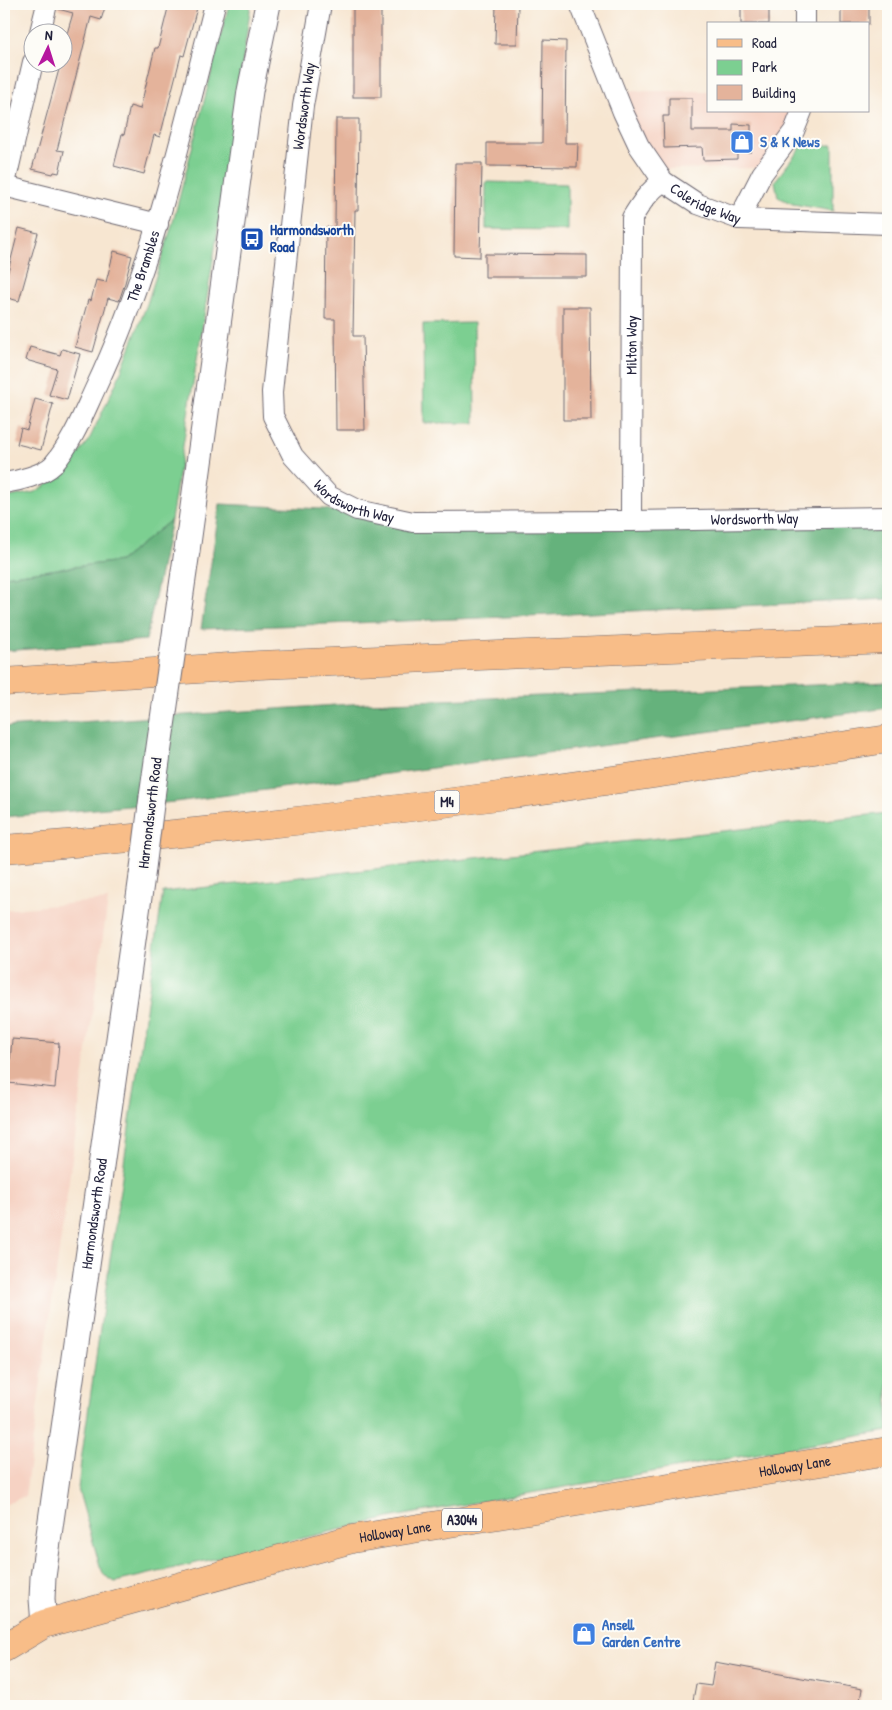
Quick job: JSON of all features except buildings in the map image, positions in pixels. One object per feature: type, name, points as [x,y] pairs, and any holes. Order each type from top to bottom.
[{"type":"main road","points":[[4,682],[259,665],[888,639]]},
{"type":"main road","name":"M4","points":[[4,849],[264,824],[498,796],[888,739]]},
{"type":"main road","name":"Holloway Lane","points":[[4,1648],[44,1624],[352,1539],[888,1450]]},
{"type":"street","points":[[42,22],[47,4]]},
{"type":"street","name":"The Brambles","points":[[4,483],[15,482],[33,476],[51,466],[71,440],[114,351],[158,224],[215,4]]},
{"type":"street","name":"Harmondsworth Road","points":[[44,1624],[43,1577],[250,91],[268,4]]},
{"type":"street","name":"Wordsworth Way","points":[[321,4],[303,106],[272,392],[273,416],[293,456],[329,496],[357,510],[413,522],[888,517]]},
{"type":"street","name":"Coleridge Way","points":[[580,4],[623,112],[639,146],[663,181],[698,204],[739,219],[888,224]]},
{"type":"street","points":[[805,4],[805,22]]},
{"type":"street","points":[[29,72],[12,114],[4,187],[158,224]]},
{"type":"street","points":[[739,219],[762,174],[794,131],[802,112]]},
{"type":"street","name":"Milton Way","points":[[631,521],[632,218],[644,198],[663,181]]},
{"type":"shaded area","points":[[618,91],[707,91],[707,112],[798,112],[761,168],[660,169]]},
{"type":"shaded area","points":[[108,900],[25,1496],[4,1505],[4,910]]},
{"type":"green space","points":[[229,4],[251,4],[220,217],[171,520],[120,561],[4,576],[4,498],[35,492],[60,477],[88,442],[118,379],[147,304],[173,222]]},
{"type":"green space","points":[[833,145],[833,211],[793,204],[778,197],[775,181],[802,146]]},
{"type":"green space","points":[[486,182],[567,184],[567,230],[486,229]]},
{"type":"green space","points":[[474,323],[475,423],[424,423],[423,324]]},
{"type":"green space","points":[[220,504],[323,509],[359,515],[888,523],[888,599],[201,629]]},
{"type":"green space","points":[[171,520],[146,640],[4,651],[4,576],[120,561]]},
{"type":"green space","points":[[888,682],[888,708],[175,802],[4,817],[4,727],[366,703]]},
{"type":"green space","points":[[888,813],[888,1431],[398,1516],[115,1582],[104,1575],[78,1489],[163,892]]},
{"type":"place","name":"S & K News","points":[[742,142]]},
{"type":"place","name":"Harmondsworth Road","points":[[252,239]]},
{"type":"place","name":"Ansell Garden Centre","points":[[584,1634]]}]
